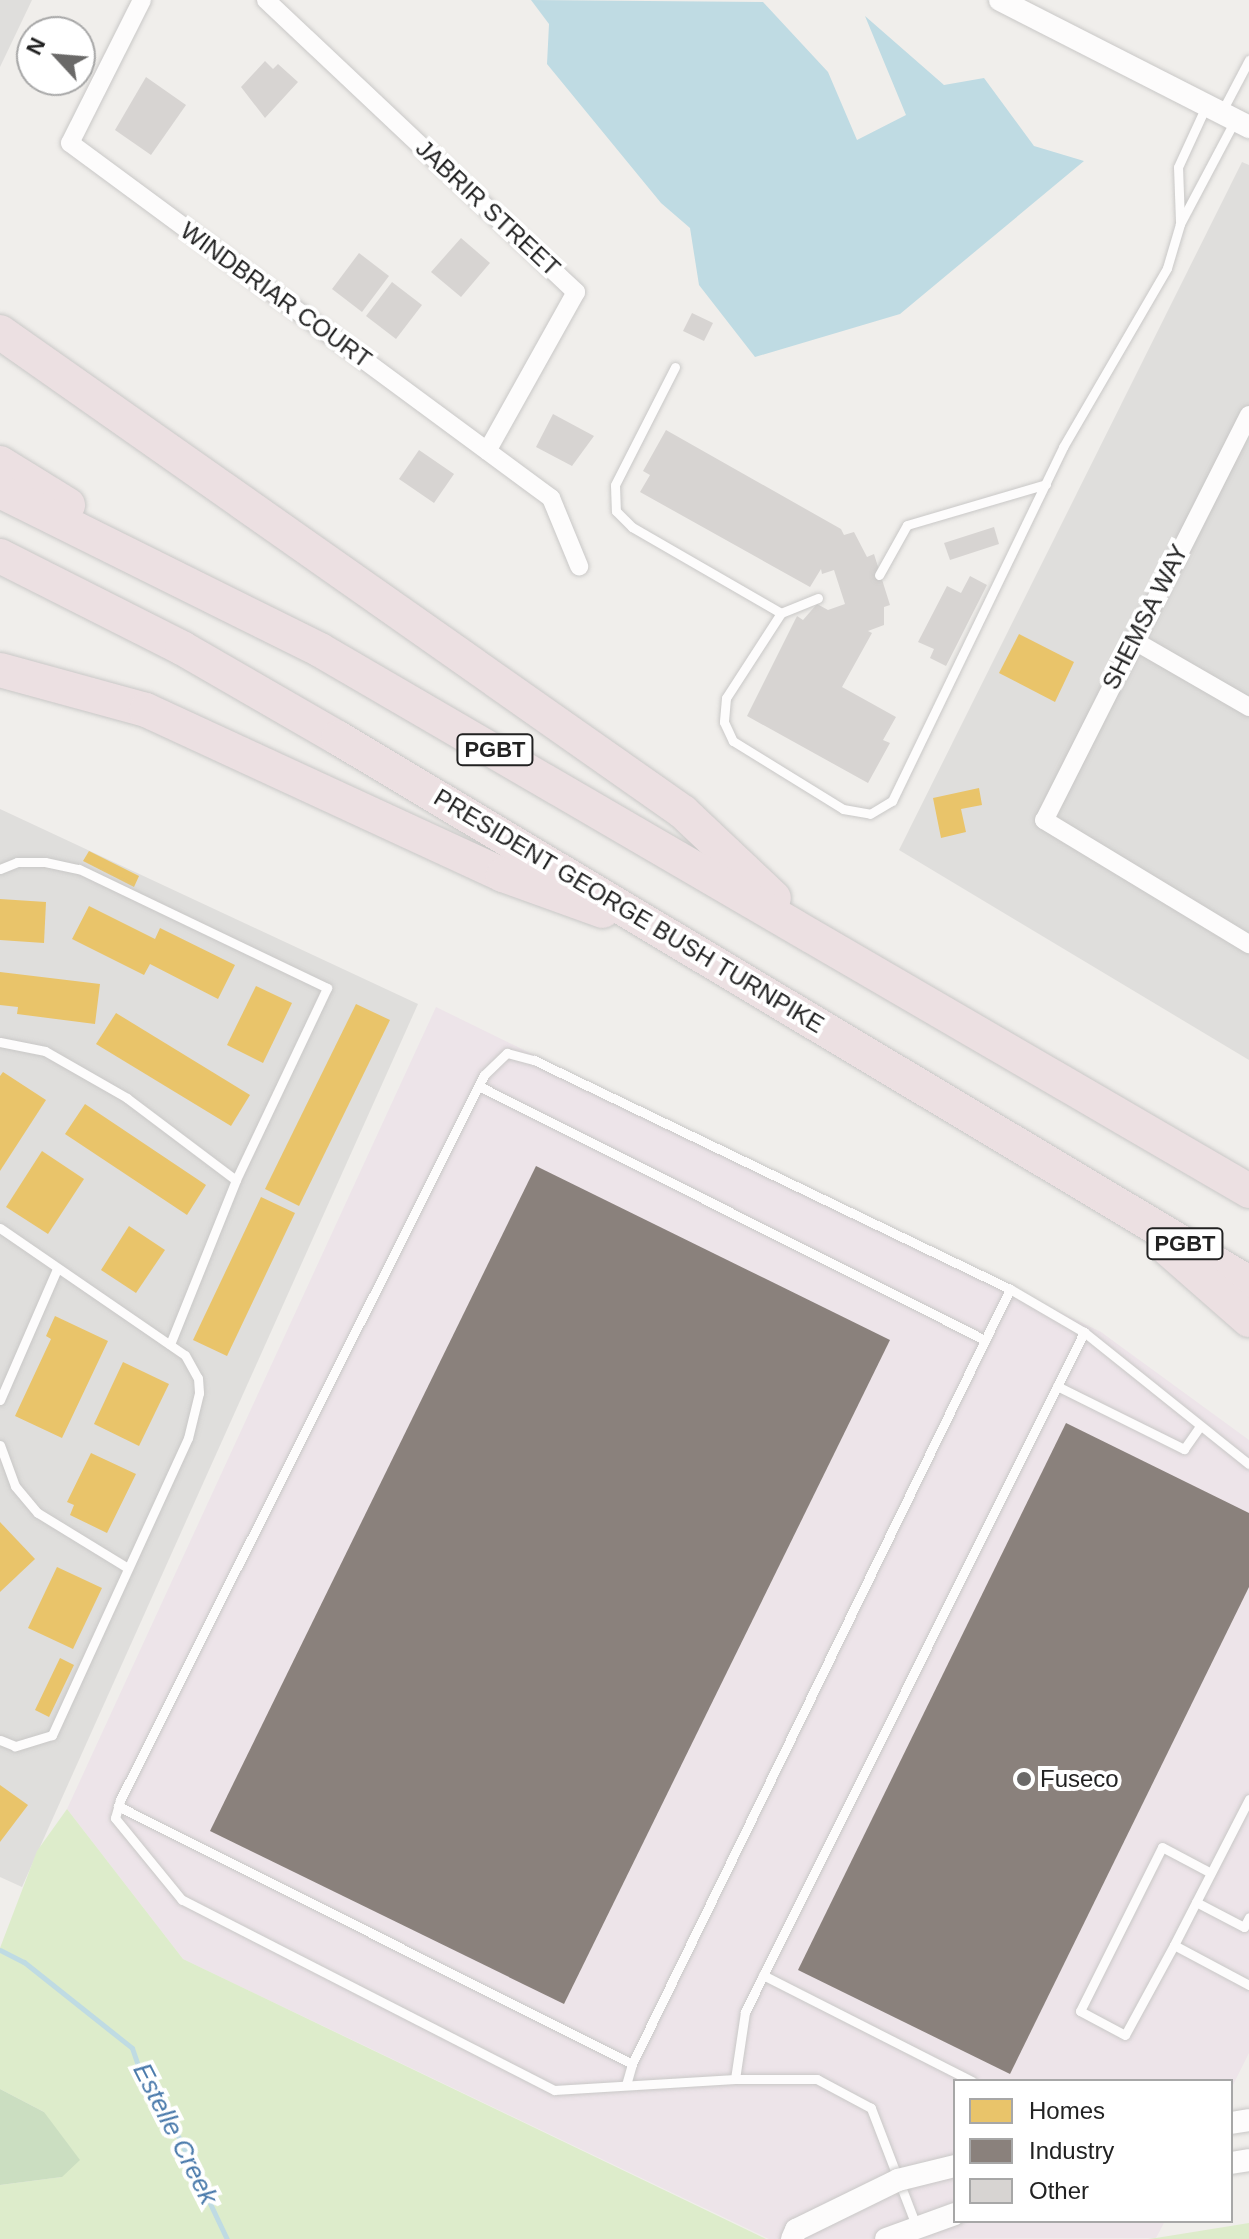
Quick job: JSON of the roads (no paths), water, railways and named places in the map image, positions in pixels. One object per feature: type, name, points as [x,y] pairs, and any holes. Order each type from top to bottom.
[{"type":"highway","points":[[0,332],[683,812],[826,943]]},
{"type":"highway","points":[[0,463],[157,567]]},
{"type":"highway","name":"PGBT","points":[[0,491],[157,567],[408,700],[1249,1191]]},
{"type":"highway","name":"PRESIDENT GEORGE BUSH TURNPIKE","points":[[0,556],[224,671],[1249,1283]]},
{"type":"highway","points":[[0,670],[146,710],[503,875],[675,938]]},
{"type":"highway","points":[[1157,1136],[1249,1167]]},
{"type":"highway","points":[[1121,1206],[1249,1320]]},
{"type":"street","name":"WINDBRIAR COURT","points":[[142,0],[70,143],[551,498],[579,566]]},
{"type":"street","name":"JABRIR STREET","points":[[266,0],[576,292],[487,451]]},
{"type":"street","points":[[1000,0],[1228,116]]},
{"type":"street","name":"SHEMSA WAY","points":[[1249,415],[1044,820],[1249,944]]},
{"type":"street","points":[[1133,640],[1249,707]]},
{"type":"street","points":[[792,2239],[796,2230],[898,2180],[953,2166]]},
{"type":"street","points":[[886,2239],[953,2215]]},
{"type":"lane","points":[[818,598],[781,613],[726,698],[724,722],[733,741],[843,809],[870,814],[892,801],[1046,484],[1167,268],[1180,224],[1249,60]]},
{"type":"lane","points":[[1180,224],[1178,167],[1228,116]]},
{"type":"lane","points":[[675,367],[615,485],[616,511],[632,527],[781,613]]},
{"type":"lane","points":[[879,575],[907,525],[1046,484]]},
{"type":"lane","points":[[0,869],[17,862],[45,862],[79,869],[327,988],[236,1180],[170,1344]]},
{"type":"lane","points":[[0,1042],[45,1051],[127,1098],[236,1180]]},
{"type":"lane","points":[[917,2228],[871,2108],[817,2079],[735,2079],[554,2090],[182,1900],[115,1818],[118,1806],[479,1086],[507,1053],[534,1060],[1010,1289],[1084,1332],[1249,1464]]},
{"type":"lane","points":[[479,1086],[985,1340]]},
{"type":"lane","points":[[0,1228],[185,1355],[198,1378],[197,1410],[52,1735],[15,1746],[0,1740]]},
{"type":"lane","points":[[0,1400],[57,1269]]},
{"type":"lane","points":[[626,2085],[632,2064],[1010,1289]]},
{"type":"lane","points":[[735,2079],[745,2012],[1084,1332]]},
{"type":"lane","points":[[1057,1386],[1184,1449],[1200,1426]]},
{"type":"lane","points":[[0,1445],[15,1486],[38,1513],[126,1567]]},
{"type":"lane","points":[[1211,1873],[1162,1847],[1080,2011],[1125,2035],[1174,1945],[1196,1902],[1211,1873],[1249,1799]]},
{"type":"lane","points":[[118,1806],[632,2064]]},
{"type":"lane","points":[[1196,1902],[1244,1927],[1249,1917]]},
{"type":"lane","points":[[1174,1945],[1249,1985]]},
{"type":"lane","points":[[763,1975],[968,2079]]},
{"type":"water","points":[[531,0],[763,2],[828,72],[857,140],[906,115],[865,16],[944,85],[984,78],[1034,146],[1084,161],[900,314],[755,357],[699,285],[690,228],[661,203],[547,64],[549,24]]},
{"type":"waterway","name":"Estelle Creek","points":[[0,1950],[24,1962],[132,2048],[144,2082],[168,2115],[227,2239]]},
{"type":"place","name":"Fuseco","points":[[1024,1779]]}]
